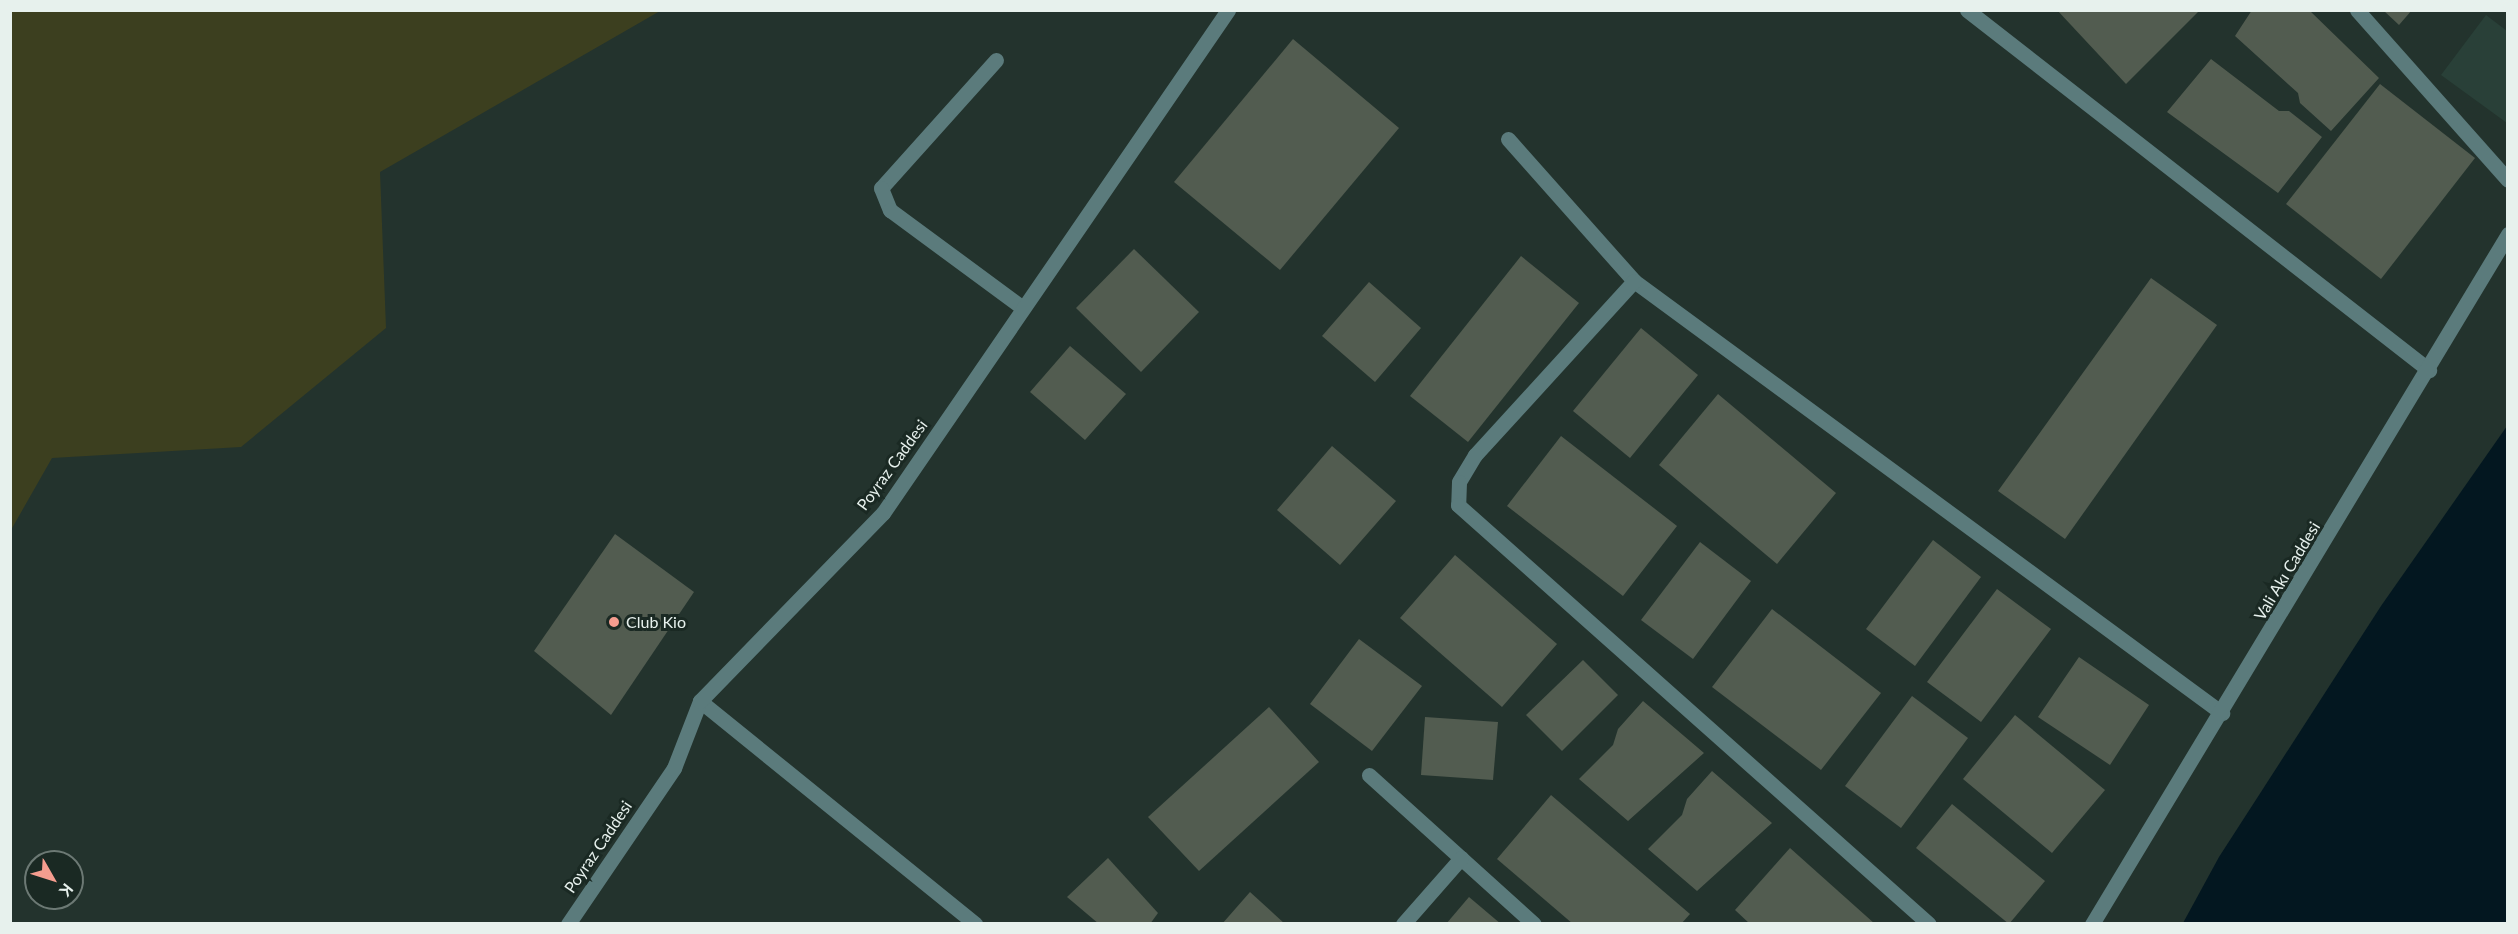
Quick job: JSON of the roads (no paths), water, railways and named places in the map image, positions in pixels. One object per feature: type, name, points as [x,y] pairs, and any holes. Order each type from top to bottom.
[{"type":"street","name":"Poyraz Caddesi","points":[[568,924],[674,768],[699,701],[883,513],[1228,10]]},
{"type":"street","points":[[1967,10],[2429,370]]},
{"type":"street","points":[[2356,10],[2508,180]]},
{"type":"street","points":[[996,60],[881,189],[890,210],[1023,308]]},
{"type":"street","points":[[1508,139],[1634,281],[2222,714]]},
{"type":"street","name":"Vali Akı Caddesi","points":[[2092,924],[2222,714],[2508,234]]},
{"type":"street","points":[[1634,281],[1474,455],[1459,482],[1458,505],[1929,924]]},
{"type":"street","points":[[699,701],[975,924]]},
{"type":"street","points":[[1369,776],[1534,924]]},
{"type":"street","points":[[1403,924],[1461,858]]},
{"type":"water","points":[[2507,426],[2507,923],[2183,923],[2219,857],[2381,606]]},
{"type":"place","name":"Club Kio","points":[[614,622]]}]
